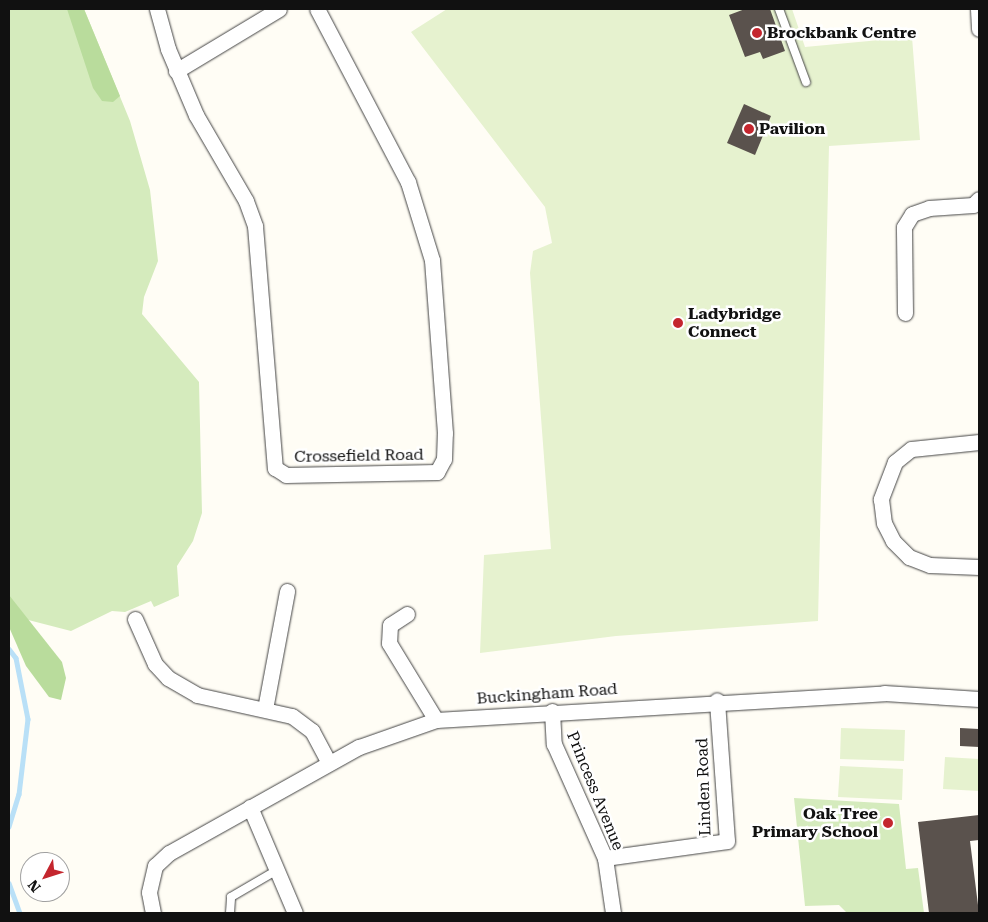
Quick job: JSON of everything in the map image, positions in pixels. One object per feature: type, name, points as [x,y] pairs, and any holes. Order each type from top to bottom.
[{"type":"street","name":"Crossefield Road","points":[[157,9],[176,71],[255,226],[275,468],[286,476],[437,472],[444,459],[445,433],[432,260],[408,182],[316,9]]},
{"type":"street","points":[[176,71],[279,9]]},
{"type":"street","points":[[978,9],[979,29]]},
{"type":"street","points":[[905,313],[904,227],[912,214],[929,208],[973,205],[979,199]]},
{"type":"street","points":[[979,442],[911,449],[895,462],[881,499],[884,523],[893,541],[909,557],[930,565],[979,567]]},
{"type":"street","points":[[265,709],[286,591]]},
{"type":"street","points":[[407,614],[390,625],[389,643],[436,720]]},
{"type":"street","points":[[136,619],[155,664],[175,683],[197,694],[265,709],[302,722],[329,763]]},
{"type":"street","name":"Buckingham Road","points":[[153,913],[149,892],[155,866],[169,853],[329,763],[390,734],[436,720],[717,700],[884,693],[979,699]]},
{"type":"street","name":"Linden Road","points":[[605,858],[727,841],[717,700]]},
{"type":"street","name":"Princess Avenue","points":[[552,711],[554,744],[605,858],[614,913]]},
{"type":"street","points":[[250,807],[279,869],[295,913]]},
{"type":"lane","points":[[779,9],[806,82]]},
{"type":"lane","points":[[230,913],[231,896],[279,869]]},
{"type":"green space","points":[[9,9],[84,9],[130,121],[150,190],[158,261],[144,297],[142,314],[199,382],[202,513],[193,541],[177,566],[179,596],[154,607],[151,601],[125,612],[112,611],[71,631],[9,615]]},
{"type":"green space","points":[[67,9],[84,9],[120,96],[113,102],[102,101],[93,88]]},
{"type":"green space","name":"Ladybridge Connect","points":[[447,9],[792,9],[805,47],[912,37],[920,140],[829,146],[818,621],[616,636],[480,653],[484,555],[551,549],[530,273],[533,251],[552,243],[545,207],[411,32]]},
{"type":"green space","points":[[9,595],[62,662],[66,678],[61,700],[49,697],[26,666],[9,627]]},
{"type":"green space","points":[[841,728],[905,730],[904,761],[840,759]]},
{"type":"green space","points":[[945,757],[979,759],[979,791],[943,789]]},
{"type":"green space","points":[[840,766],[903,769],[902,800],[838,797]]},
{"type":"green space","points":[[794,798],[899,804],[906,869],[918,868],[924,913],[847,913],[839,905],[805,906]]},
{"type":"building","name":"Brockbank Centre","points":[[745,9],[770,9],[785,51],[763,59],[760,52],[745,57],[729,15]]},
{"type":"building","name":"Pavilion","points":[[744,104],[771,116],[755,155],[727,143]]},
{"type":"building","points":[[960,728],[979,729],[979,747],[960,746]]},
{"type":"building","points":[[979,815],[979,840],[970,841],[979,913],[929,913],[918,822]]},
{"type":"waterway","points":[[9,649],[16,658],[28,719],[19,794],[9,826]]},
{"type":"waterway","points":[[9,883],[20,913]]},
{"type":"place","name":"Brockbank Centre","points":[[757,33]]},
{"type":"place","name":"Pavilion","points":[[749,129]]},
{"type":"place","name":"Ladybridge Connect","points":[[678,323]]},
{"type":"place","name":"Oak Tree Primary School","points":[[888,823]]}]
